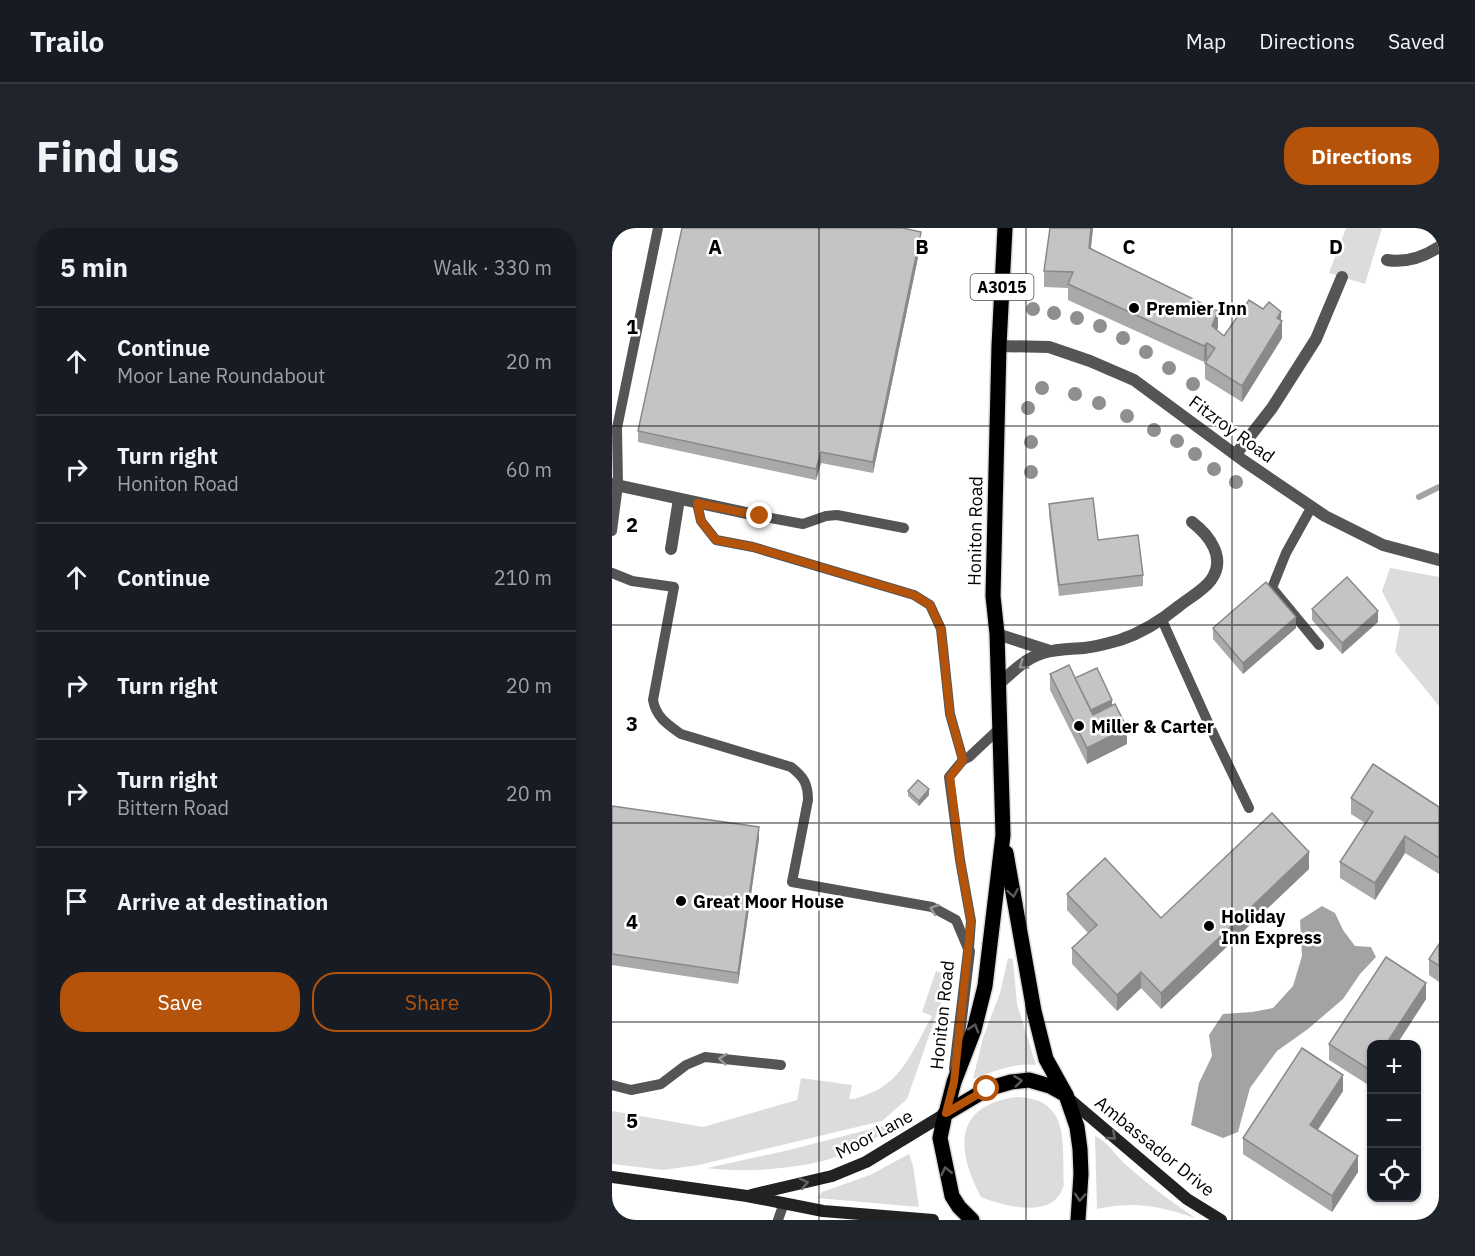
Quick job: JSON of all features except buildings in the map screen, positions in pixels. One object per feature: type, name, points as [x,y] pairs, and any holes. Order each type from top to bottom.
[{"type":"main road","name":"Honiton Road","points":[[972,1220],[952,1196],[940,1138],[954,1082],[974,1030],[985,986],[1003,835],[1001,727],[993,596],[999,346],[1005,228]]},
{"type":"main road","name":"Honiton Road","points":[[1003,835],[1034,1011],[1046,1059],[1067,1096],[1077,1127],[1081,1174],[1078,1220]]},
{"type":"main road","points":[[946,1114],[987,1089],[1011,1082],[1029,1080],[1050,1086],[1067,1096]]},
{"type":"main road","name":"Ambassador Drive","points":[[1067,1096],[1187,1199],[1221,1220]]},
{"type":"main road","name":"Moor Lane","points":[[747,1196],[832,1176],[866,1162],[946,1114]]},
{"type":"main road","name":"Moor Lane","points":[[612,1177],[747,1196],[823,1211],[933,1220]]},
{"type":"main road","points":[[823,1211],[836,1220]]},
{"type":"street","points":[[1387,260],[1412,261],[1439,247]]},
{"type":"street","points":[[1236,454],[1272,408],[1316,339],[1342,278]]},
{"type":"street","name":"Fitzroy Road","points":[[999,346],[1049,347],[1134,380],[1311,508],[1383,545],[1439,560]]},
{"type":"street","points":[[615,485],[760,516]]},
{"type":"street","points":[[670,549],[679,500]]},
{"type":"street","points":[[999,684],[1022,664],[1042,653],[1089,648],[1122,639],[1162,620],[1211,581],[1218,558],[1214,544],[1192,522]]},
{"type":"street","points":[[997,634],[1050,651]]},
{"type":"street","name":"Honiton Road","points":[[954,1082],[969,951]]},
{"type":"lane","points":[[612,531],[615,429],[658,228]]},
{"type":"lane","points":[[697,503],[701,521],[716,540],[753,547],[914,595],[930,605],[941,629],[950,714],[963,760]]},
{"type":"lane","points":[[1311,508],[1286,553],[1272,588],[1319,645]]},
{"type":"lane","points":[[760,516],[803,524],[826,516],[837,515],[904,528]]},
{"type":"lane","points":[[612,573],[632,581],[674,587],[653,700],[655,713],[681,734],[791,767],[804,777],[808,789],[808,800],[792,882],[932,907],[956,920],[969,951]]},
{"type":"lane","points":[[1162,620],[1210,729],[1249,808]]},
{"type":"lane","points":[[969,951],[971,921],[960,860],[950,777],[963,760],[1001,727]]},
{"type":"lane","points":[[612,1085],[631,1090],[661,1084],[686,1065],[705,1057],[781,1065]]},
{"type":"lane","points":[[778,1220],[784,1203]]},
{"type":"shaded area","points":[[1346,228],[1382,228],[1365,284],[1329,273]]},
{"type":"shaded area","points":[[1390,568],[1439,577],[1439,706],[1395,652],[1400,626],[1382,591]]},
{"type":"shaded area","points":[[1322,906],[1335,913],[1343,930],[1355,946],[1371,947],[1376,957],[1360,974],[1343,999],[1308,1029],[1277,1051],[1250,1088],[1238,1132],[1223,1138],[1191,1125],[1199,1083],[1212,1056],[1209,1035],[1223,1014],[1273,1008],[1293,986],[1302,956],[1300,920]]},
{"type":"shaded area","points":[[1008,958],[1013,959],[1017,1004],[1036,1065],[1012,1066],[973,1079],[983,1038],[1000,993]]},
{"type":"shaded area","points":[[936,971],[950,976],[907,1099],[882,1121],[699,1165],[663,1170],[612,1164],[612,1111],[703,1127],[797,1100],[801,1078],[852,1085],[849,1099],[861,1097],[880,1088],[899,1072],[907,1061],[932,1016],[922,1012]]},
{"type":"shaded area","points":[[1016,1097],[1034,1099],[1046,1105],[1055,1114],[1060,1126],[1064,1184],[1059,1195],[1051,1203],[1041,1207],[1016,1207],[981,1197],[967,1163],[964,1147],[971,1120],[980,1110],[995,1102]]},
{"type":"shaded area","points":[[883,1126],[888,1131],[830,1159],[785,1168],[752,1170],[707,1168],[789,1150]]},
{"type":"shaded area","points":[[1095,1136],[1142,1178],[1195,1218],[1147,1206],[1123,1205],[1097,1209]]},
{"type":"shaded area","points":[[909,1154],[919,1207],[817,1198],[822,1192],[870,1175]]},
{"type":"waterway","points":[[1419,497],[1439,487]]},
{"type":"place","name":"Premier Inn","points":[[1134,308]]},
{"type":"place","name":"Miller & Carter","points":[[1079,726]]},
{"type":"place","name":"Great Moor House","points":[[681,901]]},
{"type":"place","name":"Holiday Inn Express","points":[[1209,926]]},
{"type":"route","points":[[760,516],[697,503],[701,521],[716,540],[753,547],[914,595],[930,605],[941,629],[950,714],[963,760],[950,777],[960,860],[971,921],[954,1082],[946,1113],[987,1089]]}]
